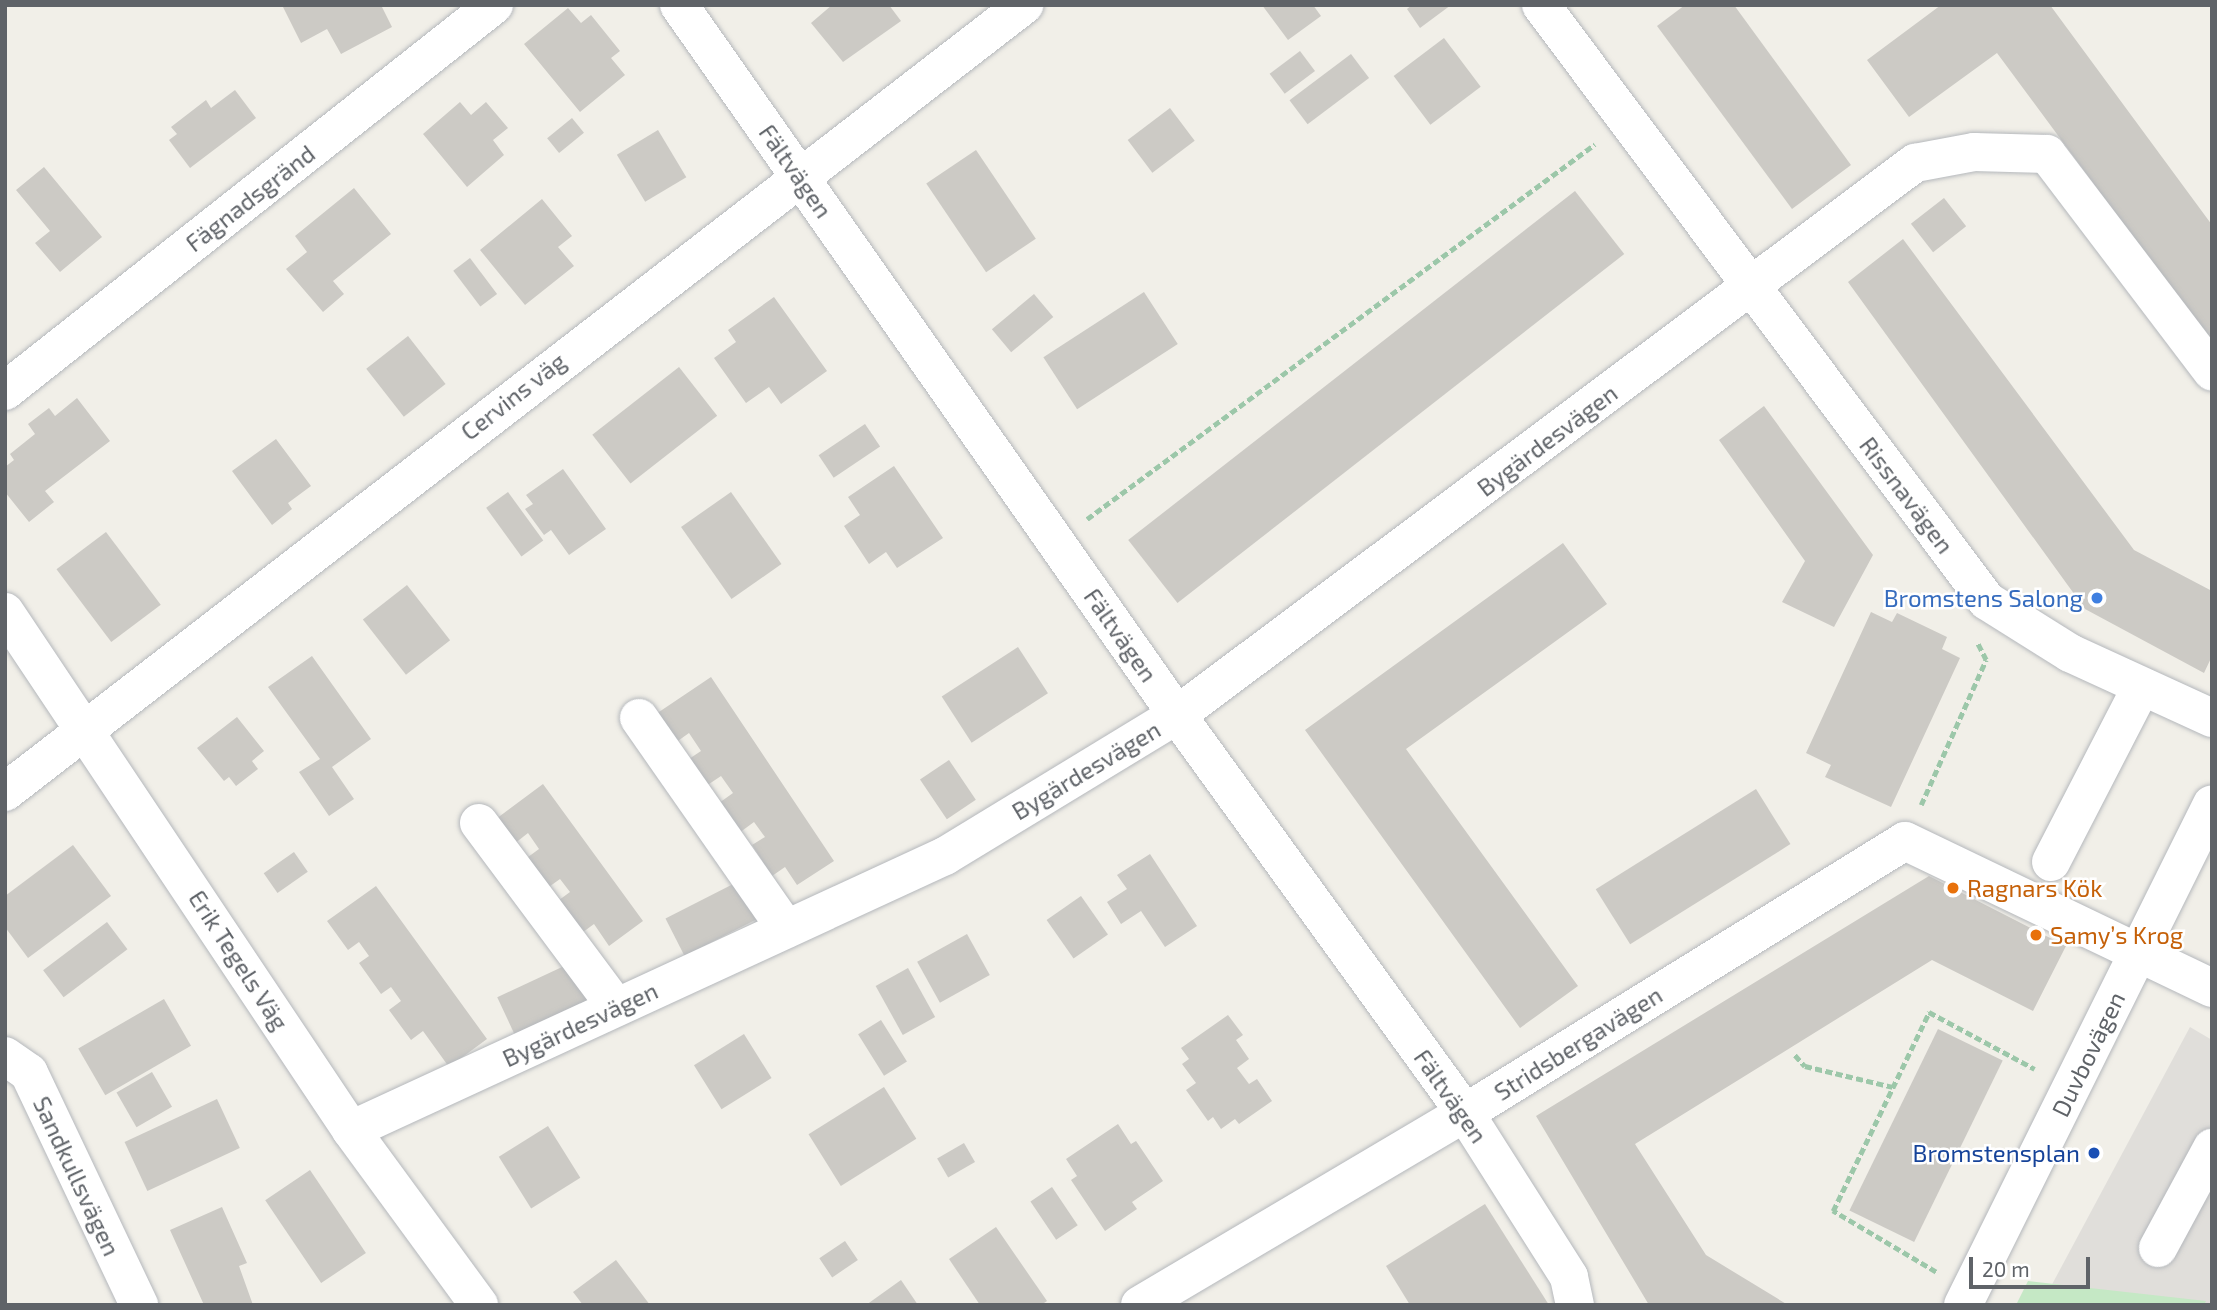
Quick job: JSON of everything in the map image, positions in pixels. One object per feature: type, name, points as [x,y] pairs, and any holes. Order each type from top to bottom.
[{"type":"street","name":"Fägnadsgränd","points":[[5,391],[494,5]]},
{"type":"street","name":"Fältvägen","points":[[679,5],[1177,715],[1465,1113],[1569,1277],[1575,1305]]},
{"type":"street","name":"Cervins väg","points":[[5,792],[85,726],[1024,5]]},
{"type":"street","name":"Rissnavägen","points":[[1541,5],[1748,288],[1987,601],[2070,653],[2141,688],[2212,718]]},
{"type":"street","points":[[1748,288],[1915,163],[1974,152],[2047,154],[2212,371]]},
{"type":"street","name":"Bygärdesvägen","points":[[351,1130],[944,856],[1177,715],[1748,288]]},
{"type":"street","name":"Erik Tegels Väg","points":[[5,612],[85,726],[351,1130],[479,1305]]},
{"type":"street","points":[[2051,862],[2141,688]]},
{"type":"street","points":[[639,718],[786,929]]},
{"type":"street","name":"Duvbovägen","points":[[1966,1298],[2212,804]]},
{"type":"street","points":[[479,823],[616,1007]]},
{"type":"street","points":[[1905,841],[2212,988]]},
{"type":"street","name":"Stridsbergavägen","points":[[1140,1305],[1465,1113],[1905,841]]},
{"type":"street","name":"Sandkullsvägen","points":[[5,1056],[29,1073],[139,1305]]},
{"type":"street","points":[[2158,1248],[2212,1148]]},
{"type":"path","points":[[1056,542],[1599,142]]},
{"type":"path","points":[[1905,841],[1986,660],[1966,623],[1987,601]]},
{"type":"path","points":[[1966,1298],[1833,1211],[1929,1012],[2071,1088]]},
{"type":"path","points":[[1795,1055],[1805,1066],[1893,1087]]},
{"type":"shaded area","points":[[2190,1027],[2212,1040],[2212,1305],[2041,1305]]},
{"type":"green space","points":[[2028,1281],[2206,1301],[2204,1305],[2016,1305]]},
{"type":"building","points":[[282,5],[381,5],[392,27],[341,54],[327,29],[301,43]]},
{"type":"building","points":[[832,5],[889,5],[901,21],[843,62],[811,23]]},
{"type":"building","points":[[1262,5],[1313,5],[1321,16],[1288,40]]},
{"type":"building","points":[[1412,5],[1451,5],[1420,28],[1407,9]]},
{"type":"building","points":[[1685,5],[1734,5],[1851,165],[1792,209],[1657,26]]},
{"type":"building","points":[[1941,5],[2050,5],[2212,225],[2212,344],[1997,53],[1909,117],[1867,60]]},
{"type":"building","points":[[568,8],[581,23],[591,15],[620,51],[611,58],[625,75],[580,112],[524,44]]},
{"type":"building","points":[[1444,38],[1481,87],[1430,125],[1394,76]]},
{"type":"building","points":[[1300,51],[1315,71],[1285,94],[1270,74]]},
{"type":"building","points":[[1351,54],[1369,78],[1308,124],[1290,100]]},
{"type":"building","points":[[235,90],[256,118],[190,168],[169,140],[177,134],[171,127],[206,100],[211,108]]},
{"type":"building","points":[[460,102],[471,115],[486,102],[508,128],[493,140],[504,155],[467,187],[423,134]]},
{"type":"building","points":[[1170,108],[1195,141],[1152,173],[1128,140]]},
{"type":"building","points":[[572,118],[584,133],[559,153],[547,138]]},
{"type":"building","points":[[658,130],[686,177],[645,202],[617,155]]},
{"type":"building","points":[[976,150],[1036,239],[986,272],[926,184]]},
{"type":"building","points":[[44,167],[102,237],[60,272],[35,243],[50,231],[16,190]]},
{"type":"building","points":[[354,188],[391,234],[333,281],[344,294],[323,312],[286,269],[307,252],[295,236]]},
{"type":"building","points":[[1575,191],[1624,254],[1177,603],[1128,540]]},
{"type":"building","points":[[1944,198],[1966,226],[1933,252],[1911,224]]},
{"type":"building","points":[[542,199],[572,236],[558,247],[574,266],[525,305],[480,250]]},
{"type":"building","points":[[1903,239],[2134,550],[2212,591],[2212,656],[2204,673],[2085,609],[1848,282]]},
{"type":"building","points":[[470,258],[497,294],[480,307],[453,271]]},
{"type":"building","points":[[1144,292],[1178,344],[1077,409],[1043,357]]},
{"type":"building","points":[[1034,294],[1053,317],[1011,352],[992,329]]},
{"type":"building","points":[[774,297],[827,371],[781,404],[769,387],[746,403],[714,358],[736,342],[728,330]]},
{"type":"building","points":[[408,336],[446,384],[404,417],[366,369]]},
{"type":"building","points":[[679,367],[717,416],[630,484],[592,435]]},
{"type":"building","points":[[77,398],[110,441],[45,491],[54,502],[29,522],[5,492],[5,467],[14,460],[10,454],[35,434],[28,424],[49,408],[55,416]]},
{"type":"building","points":[[1764,406],[1873,555],[1834,627],[1782,602],[1805,561],[1719,440]]},
{"type":"building","points":[[865,424],[880,446],[834,478],[819,455]]},
{"type":"building","points":[[276,439],[311,486],[288,503],[292,509],[272,525],[232,471]]},
{"type":"building","points":[[894,466],[943,538],[897,568],[886,552],[869,564],[844,526],[860,515],[848,497]]},
{"type":"building","points":[[563,469],[606,529],[569,555],[551,530],[544,535],[525,509],[533,504],[526,495]]},
{"type":"building","points":[[508,492],[543,541],[521,556],[486,508]]},
{"type":"building","points":[[731,492],[781,564],[732,599],[681,527]]},
{"type":"building","points":[[106,532],[161,605],[111,642],[56,569]]},
{"type":"building","points":[[1563,543],[1607,604],[1406,749],[1578,986],[1520,1028],[1305,730]]},
{"type":"building","points":[[407,585],[450,640],[406,675],[363,619]]},
{"type":"building","points":[[1871,612],[1892,622],[1897,613],[1947,637],[1942,649],[1960,658],[1891,807],[1825,777],[1831,765],[1806,753]]},
{"type":"building","points":[[1018,647],[1048,693],[972,743],[942,697]]},
{"type":"building","points":[[312,656],[371,739],[332,767],[354,799],[329,816],[299,772],[320,759],[268,687]]},
{"type":"building","points":[[711,677],[834,861],[797,885],[785,867],[772,876],[752,845],[765,837],[754,822],[739,833],[719,803],[733,793],[721,776],[706,786],[689,759],[701,751],[689,733],[675,743],[656,714]]},
{"type":"building","points":[[237,717],[264,751],[252,761],[258,769],[236,786],[229,777],[224,781],[197,748]]},
{"type":"building","points":[[949,760],[976,800],[947,819],[920,780]]},
{"type":"building","points":[[543,784],[643,921],[609,946],[594,924],[579,935],[555,903],[570,892],[560,879],[546,889],[524,860],[539,849],[528,833],[514,844],[496,819]]},
{"type":"building","points":[[1756,789],[1790,844],[1630,944],[1596,889]]},
{"type":"building","points":[[73,845],[111,896],[28,958],[5,927],[5,896]]},
{"type":"building","points":[[294,852],[308,872],[277,893],[264,873]]},
{"type":"building","points":[[1150,854],[1197,926],[1165,947],[1141,911],[1121,924],[1107,902],[1127,889],[1117,875]]},
{"type":"building","points":[[1929,876],[2066,946],[2033,1011],[1932,960],[1635,1144],[1706,1255],[1788,1305],[1649,1305],[1536,1116]]},
{"type":"building","points":[[743,879],[762,916],[685,956],[665,918]]},
{"type":"building","points":[[376,886],[487,1039],[449,1067],[423,1031],[411,1040],[389,1010],[401,1001],[391,987],[381,994],[359,963],[369,956],[359,942],[348,950],[327,921]]},
{"type":"building","points":[[1081,896],[1108,935],[1074,959],[1047,920]]},
{"type":"building","points":[[107,922],[127,949],[64,997],[43,970]]},
{"type":"building","points":[[967,934],[990,975],[940,1003],[917,962]]},
{"type":"building","points":[[577,960],[595,999],[515,1036],[497,997]]},
{"type":"building","points":[[908,968],[935,1017],[903,1035],[876,986]]},
{"type":"building","points":[[164,999],[191,1046],[105,1095],[78,1048]]},
{"type":"building","points":[[1228,1015],[1243,1035],[1236,1040],[1249,1059],[1237,1068],[1249,1084],[1257,1079],[1272,1101],[1239,1124],[1235,1119],[1221,1129],[1213,1117],[1208,1121],[1186,1090],[1196,1083],[1182,1064],[1189,1059],[1181,1048]]},
{"type":"building","points":[[881,1020],[907,1062],[884,1076],[858,1034]]},
{"type":"building","points":[[1938,1029],[2003,1061],[1914,1242],[1849,1211]]},
{"type":"building","points":[[744,1034],[772,1078],[722,1109],[694,1065]]},
{"type":"building","points":[[152,1072],[172,1107],[136,1127],[116,1092]]},
{"type":"building","points":[[884,1087],[916,1139],[841,1186],[809,1134]]},
{"type":"building","points":[[217,1099],[240,1148],[147,1191],[125,1142]]},
{"type":"building","points":[[1118,1124],[1131,1144],[1136,1141],[1163,1181],[1132,1202],[1137,1209],[1105,1231],[1071,1180],[1077,1176],[1066,1159]]},
{"type":"building","points":[[548,1126],[580,1178],[531,1208],[499,1157]]},
{"type":"building","points":[[964,1143],[975,1162],[948,1178],[937,1158]]},
{"type":"building","points":[[310,1170],[366,1253],[321,1283],[265,1200]]},
{"type":"building","points":[[1052,1187],[1078,1225],[1056,1240],[1030,1202]]},
{"type":"building","points":[[1485,1204],[1549,1305],[1410,1305],[1386,1266]]},
{"type":"building","points":[[222,1207],[247,1263],[239,1266],[253,1305],[204,1305],[170,1230]]},
{"type":"building","points":[[996,1227],[1047,1301],[1041,1305],[980,1305],[949,1259]]},
{"type":"building","points":[[845,1241],[858,1260],[832,1277],[819,1258]]},
{"type":"building","points":[[616,1260],[650,1305],[583,1305],[573,1292]]},
{"type":"building","points":[[901,1280],[918,1305],[866,1305]]},
{"type":"place","name":"Bromstens Salong","points":[[2097,598]]},
{"type":"place","name":"Ragnars Kök","points":[[1953,888]]},
{"type":"place","name":"Samy’s Krog","points":[[2036,935]]},
{"type":"place","name":"Bromstensplan","points":[[2094,1153]]}]
